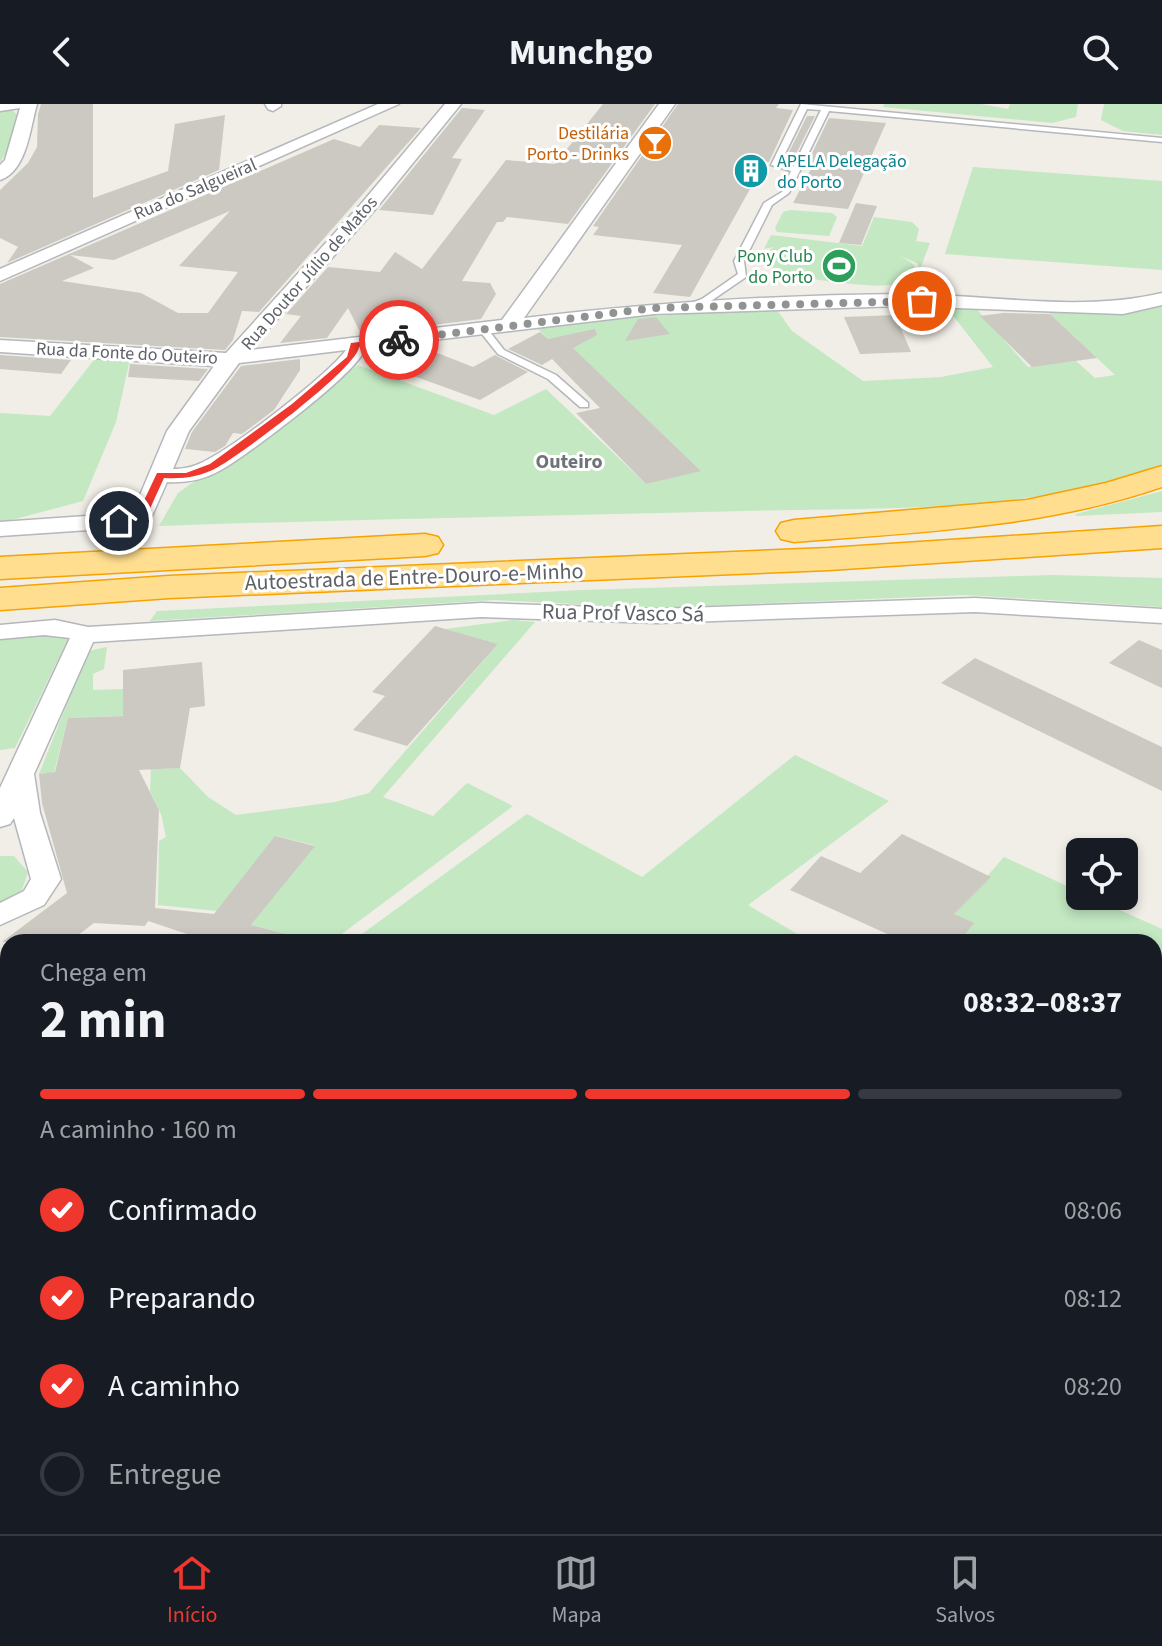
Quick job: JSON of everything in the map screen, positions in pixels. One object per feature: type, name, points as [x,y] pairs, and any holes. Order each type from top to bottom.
[{"type":"highway","points":[[794,531],[1023,509],[1099,495],[1162,476]]},
{"type":"highway","points":[[794,531],[1162,520]]},
{"type":"highway","name":"Autoestrada de Entre-Douro-e-Minho","points":[[0,568],[304,550],[794,531]]},
{"type":"highway","points":[[829,559],[1162,537]]},
{"type":"highway","points":[[829,559],[1016,558],[1162,566]]},
{"type":"highway","name":"Autoestrada de Entre-Douro-e-Minho","points":[[0,599],[212,585],[829,559]]},
{"type":"street","points":[[0,106],[19,104]]},
{"type":"street","points":[[0,175],[13,161],[29,104]]},
{"type":"street","name":"Rua Doutor Júlio de Matos","points":[[0,529],[133,518],[144,511],[178,431],[218,374],[367,208],[432,117],[453,104]]},
{"type":"street","points":[[508,326],[667,104]]},
{"type":"street","name":"Rua do Salgueiral","points":[[0,276],[390,108]]},
{"type":"street","name":"Rua da Fonte do Outeiro","points":[[0,346],[233,359],[654,308],[902,300],[1123,308],[1162,299]]},
{"type":"street","points":[[160,475],[187,476],[213,466],[296,406],[350,359],[356,351],[354,345]]},
{"type":"street","name":"Rua Prof Vasco Sá","points":[[0,632],[63,628],[75,629],[84,635],[481,610],[657,616],[975,605],[1162,616]]},
{"type":"street","points":[[0,818],[84,635]]},
{"type":"street","points":[[0,915],[37,897],[46,879],[26,813],[21,775]]},
{"type":"lane","points":[[796,170],[775,165],[804,105],[1162,140]]},
{"type":"lane","points":[[688,307],[705,301],[743,275],[739,261],[768,203],[785,194],[826,108]]},
{"type":"lane","points":[[483,329],[501,352],[552,377],[584,405]]},
{"type":"green space","points":[[884,104],[981,104],[1008,109],[1010,104],[1078,104],[1076,117],[1052,123],[883,107]]},
{"type":"green space","points":[[1104,104],[1162,104],[1162,135],[1123,131],[1101,120]]},
{"type":"green space","points":[[0,108],[9,108],[18,115],[9,147],[0,163]]},
{"type":"green space","points":[[973,167],[1162,181],[1162,270],[945,254]]},
{"type":"green space","name":"Pony Club do Porto","points":[[783,212],[832,213],[837,217],[829,236],[777,232],[775,228]]},
{"type":"green space","points":[[874,217],[912,222],[919,229],[916,241],[930,243],[920,269],[917,263],[900,256],[917,270],[918,274],[911,279],[889,285],[844,283],[785,273],[762,264],[761,256],[774,247],[764,249],[771,235],[862,246]]},
{"type":"green space","points":[[1162,302],[1162,464],[1060,492],[1009,500],[903,508],[159,526],[178,493],[358,365],[494,415],[546,389],[646,484],[700,470],[561,337],[548,339],[535,326],[647,313],[657,316],[775,307],[792,331],[863,381],[941,377],[993,367],[944,304],[974,306],[1028,367],[1076,361],[1095,378],[1115,375],[1046,307]]},
{"type":"green space","points":[[97,356],[130,359],[116,422],[83,501],[0,523],[0,413],[50,416]]},
{"type":"green space","points":[[1162,491],[1162,512],[1076,516],[1076,514]]},
{"type":"green space","points":[[1052,575],[1162,578],[1162,607],[966,595],[657,608],[494,600],[150,621],[157,611],[584,590]]},
{"type":"green space","points":[[513,620],[535,622],[383,797],[433,816],[467,783],[513,806],[342,934],[282,934],[251,925],[314,845],[276,836],[217,911],[158,905],[159,841],[166,837],[161,814],[150,791],[151,769],[180,768],[208,797],[236,815],[335,802],[369,793],[498,644],[445,629]]},
{"type":"green space","points":[[0,635],[70,635],[15,748],[0,750]]},
{"type":"green space","points":[[107,647],[104,669],[93,674],[93,690],[123,689],[123,695],[161,714],[68,718],[54,773],[39,774],[88,651]]},
{"type":"green space","points":[[795,755],[889,801],[748,905],[797,934],[362,934],[527,814],[642,877]]},
{"type":"green space","points":[[0,856],[14,856],[28,872],[22,890],[0,904]]},
{"type":"green space","points":[[1004,857],[1066,886],[1066,910],[1120,910],[1162,929],[1162,934],[957,934],[953,915]]},
{"type":"building","points":[[41,104],[93,104],[93,198],[168,171],[175,124],[225,115],[219,170],[7,263],[18,247],[0,238],[0,190],[28,163],[37,147]]},
{"type":"building","points":[[603,104],[655,104],[568,224],[507,217],[503,222],[497,222],[462,281],[490,283],[496,294],[481,319],[361,334],[348,308],[327,338],[280,343],[301,316],[286,314],[328,267],[380,272],[395,252],[422,269],[506,160],[555,164]]},
{"type":"building","points":[[678,104],[779,104],[776,108],[793,110],[769,162],[765,162],[690,297],[653,293],[682,245],[593,235],[599,227],[593,226]]},
{"type":"building","points":[[462,108],[485,110],[452,158],[462,159],[433,215],[379,210]]},
{"type":"building","points":[[807,116],[815,116],[791,164],[784,162]]},
{"type":"building","points":[[829,118],[886,123],[848,209],[793,203],[812,167],[806,166]]},
{"type":"building","points":[[379,125],[421,128],[259,312],[242,311],[233,340],[225,350],[0,337],[0,284],[334,139],[360,147]],"holes":[[[230,211],[179,266],[238,272],[208,313],[178,313],[141,293],[62,281],[94,268],[70,255],[114,260]]]},
{"type":"building","points":[[856,203],[877,206],[861,245],[839,243]]},
{"type":"building","points":[[1050,314],[1097,358],[1032,367],[980,316]]},
{"type":"building","points":[[895,315],[911,352],[860,354],[844,317]]},
{"type":"building","points":[[656,317],[670,334],[625,341],[638,319]]},
{"type":"building","points":[[595,329],[597,335],[573,348],[701,471],[646,484],[576,413],[600,408],[552,359],[542,365],[508,349],[540,332],[548,339]]},
{"type":"building","points":[[417,345],[473,367],[495,355],[528,372],[480,400],[375,362],[369,350]]},
{"type":"building","points":[[0,355],[71,360],[61,374],[0,369]]},
{"type":"building","points":[[300,359],[300,370],[274,410],[242,434],[233,433],[225,446],[215,452],[185,449],[192,432],[241,366]]},
{"type":"building","points":[[130,364],[208,369],[199,381],[128,377]]},
{"type":"building","points":[[435,626],[498,644],[407,746],[353,730],[385,696],[372,692]]},
{"type":"building","points":[[1139,640],[1162,650],[1162,688],[1109,663]]},
{"type":"building","points":[[975,658],[1162,747],[1162,791],[941,683]]},
{"type":"building","points":[[202,662],[205,706],[190,708],[180,768],[139,770],[159,810],[155,908],[214,914],[275,836],[315,846],[251,925],[286,934],[187,934],[148,921],[145,926],[94,923],[80,934],[13,934],[67,893],[42,803],[39,774],[55,772],[68,718],[123,716],[123,670]]},
{"type":"building","points":[[902,834],[991,877],[954,914],[974,923],[965,934],[887,934],[790,890],[821,856],[860,873]]},
{"type":"way so far","points":[[399,340],[654,308],[922,301]]},
{"type":"place","name":"Destilária Porto - Drinks","points":[[655,143]]},
{"type":"place","name":"APELA Delegação do Porto","points":[[751,171]]},
{"type":"place","name":"Pony Club do Porto","points":[[839,266]]},
{"type":"district","name":"Outeiro","points":[[569,461]]},
{"type":"route","points":[[119,521],[133,518],[144,511],[160,475],[187,476],[202,472],[296,406],[350,359],[356,351],[354,345],[399,340]]}]
